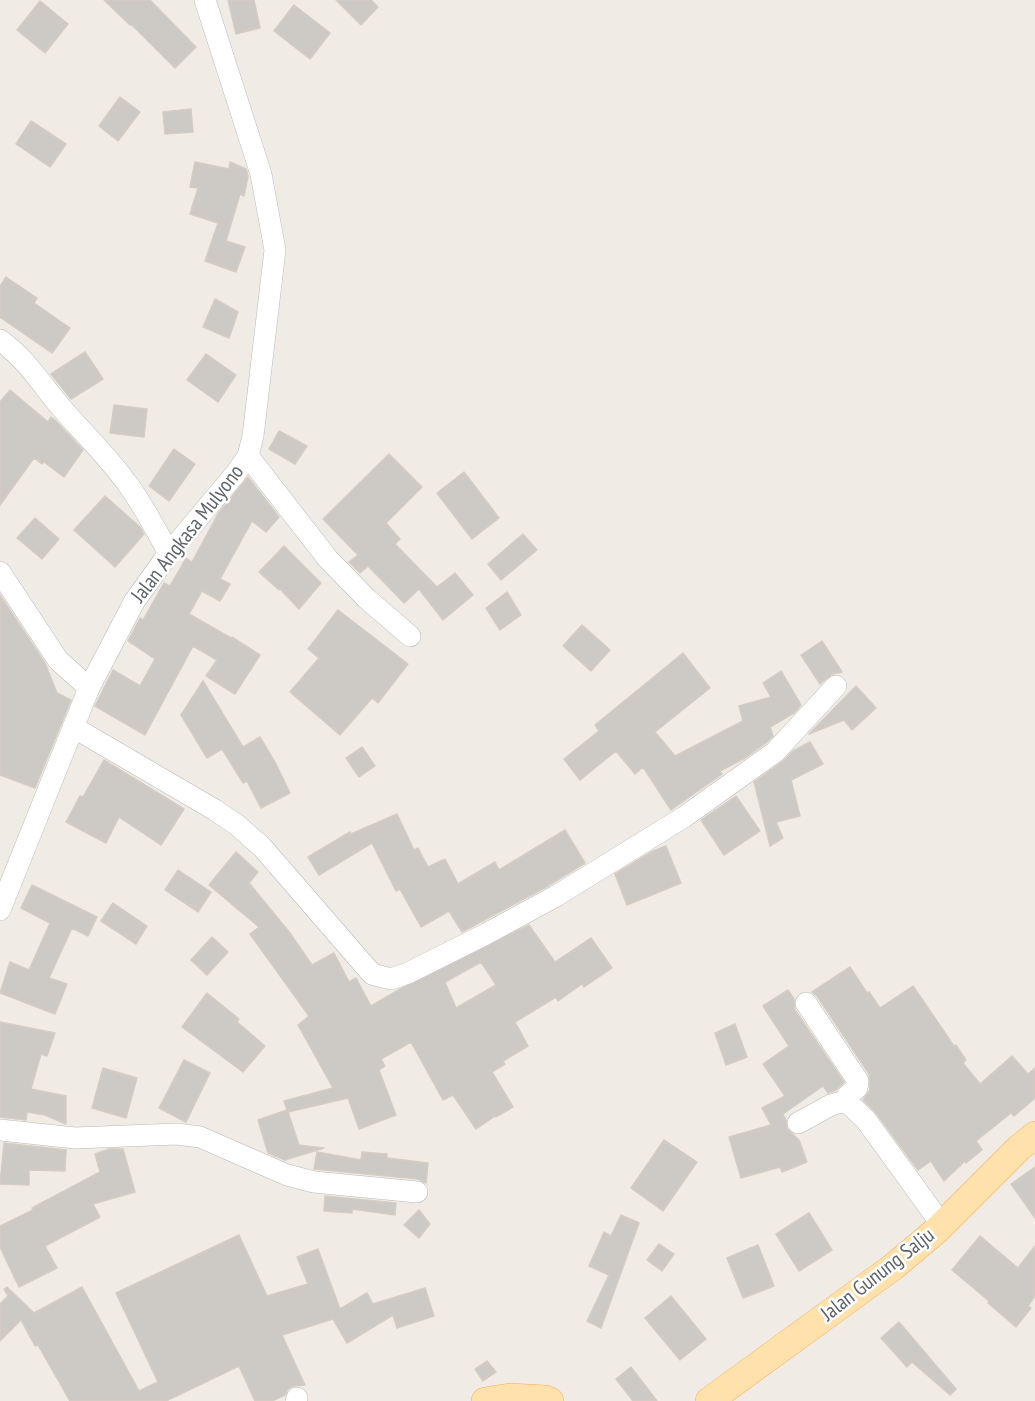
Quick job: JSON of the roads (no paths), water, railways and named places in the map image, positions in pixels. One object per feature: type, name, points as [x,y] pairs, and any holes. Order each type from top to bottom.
[{"type":"main road","name":"Jalan Gunung Salju","points":[[709,1401],[893,1267],[942,1225],[1035,1135]]},
{"type":"main road","points":[[485,1401],[510,1397],[550,1401]]},
{"type":"street","name":"Jalan Angkasa Mulyono","points":[[0,910],[5,883],[89,688],[134,602],[169,554],[236,473],[248,456],[253,436],[275,250],[261,174],[205,0]]},
{"type":"street","points":[[0,340],[14,350],[71,418],[96,443],[141,503],[169,554]]},
{"type":"street","points":[[248,456],[328,559],[367,599],[410,636]]},
{"type":"street","points":[[0,572],[58,660],[89,688]]},
{"type":"street","points":[[73,727],[237,825],[262,847],[372,974],[380,978],[392,978],[408,973],[556,896],[684,817],[775,752],[836,686]]},
{"type":"street","points":[[806,1003],[858,1081],[857,1088],[848,1095],[845,1103]]},
{"type":"street","points":[[798,1123],[831,1105],[849,1104],[866,1120],[942,1225]]},
{"type":"street","points":[[0,1130],[75,1138],[177,1134],[200,1137],[287,1175],[314,1182],[417,1192]]}]
